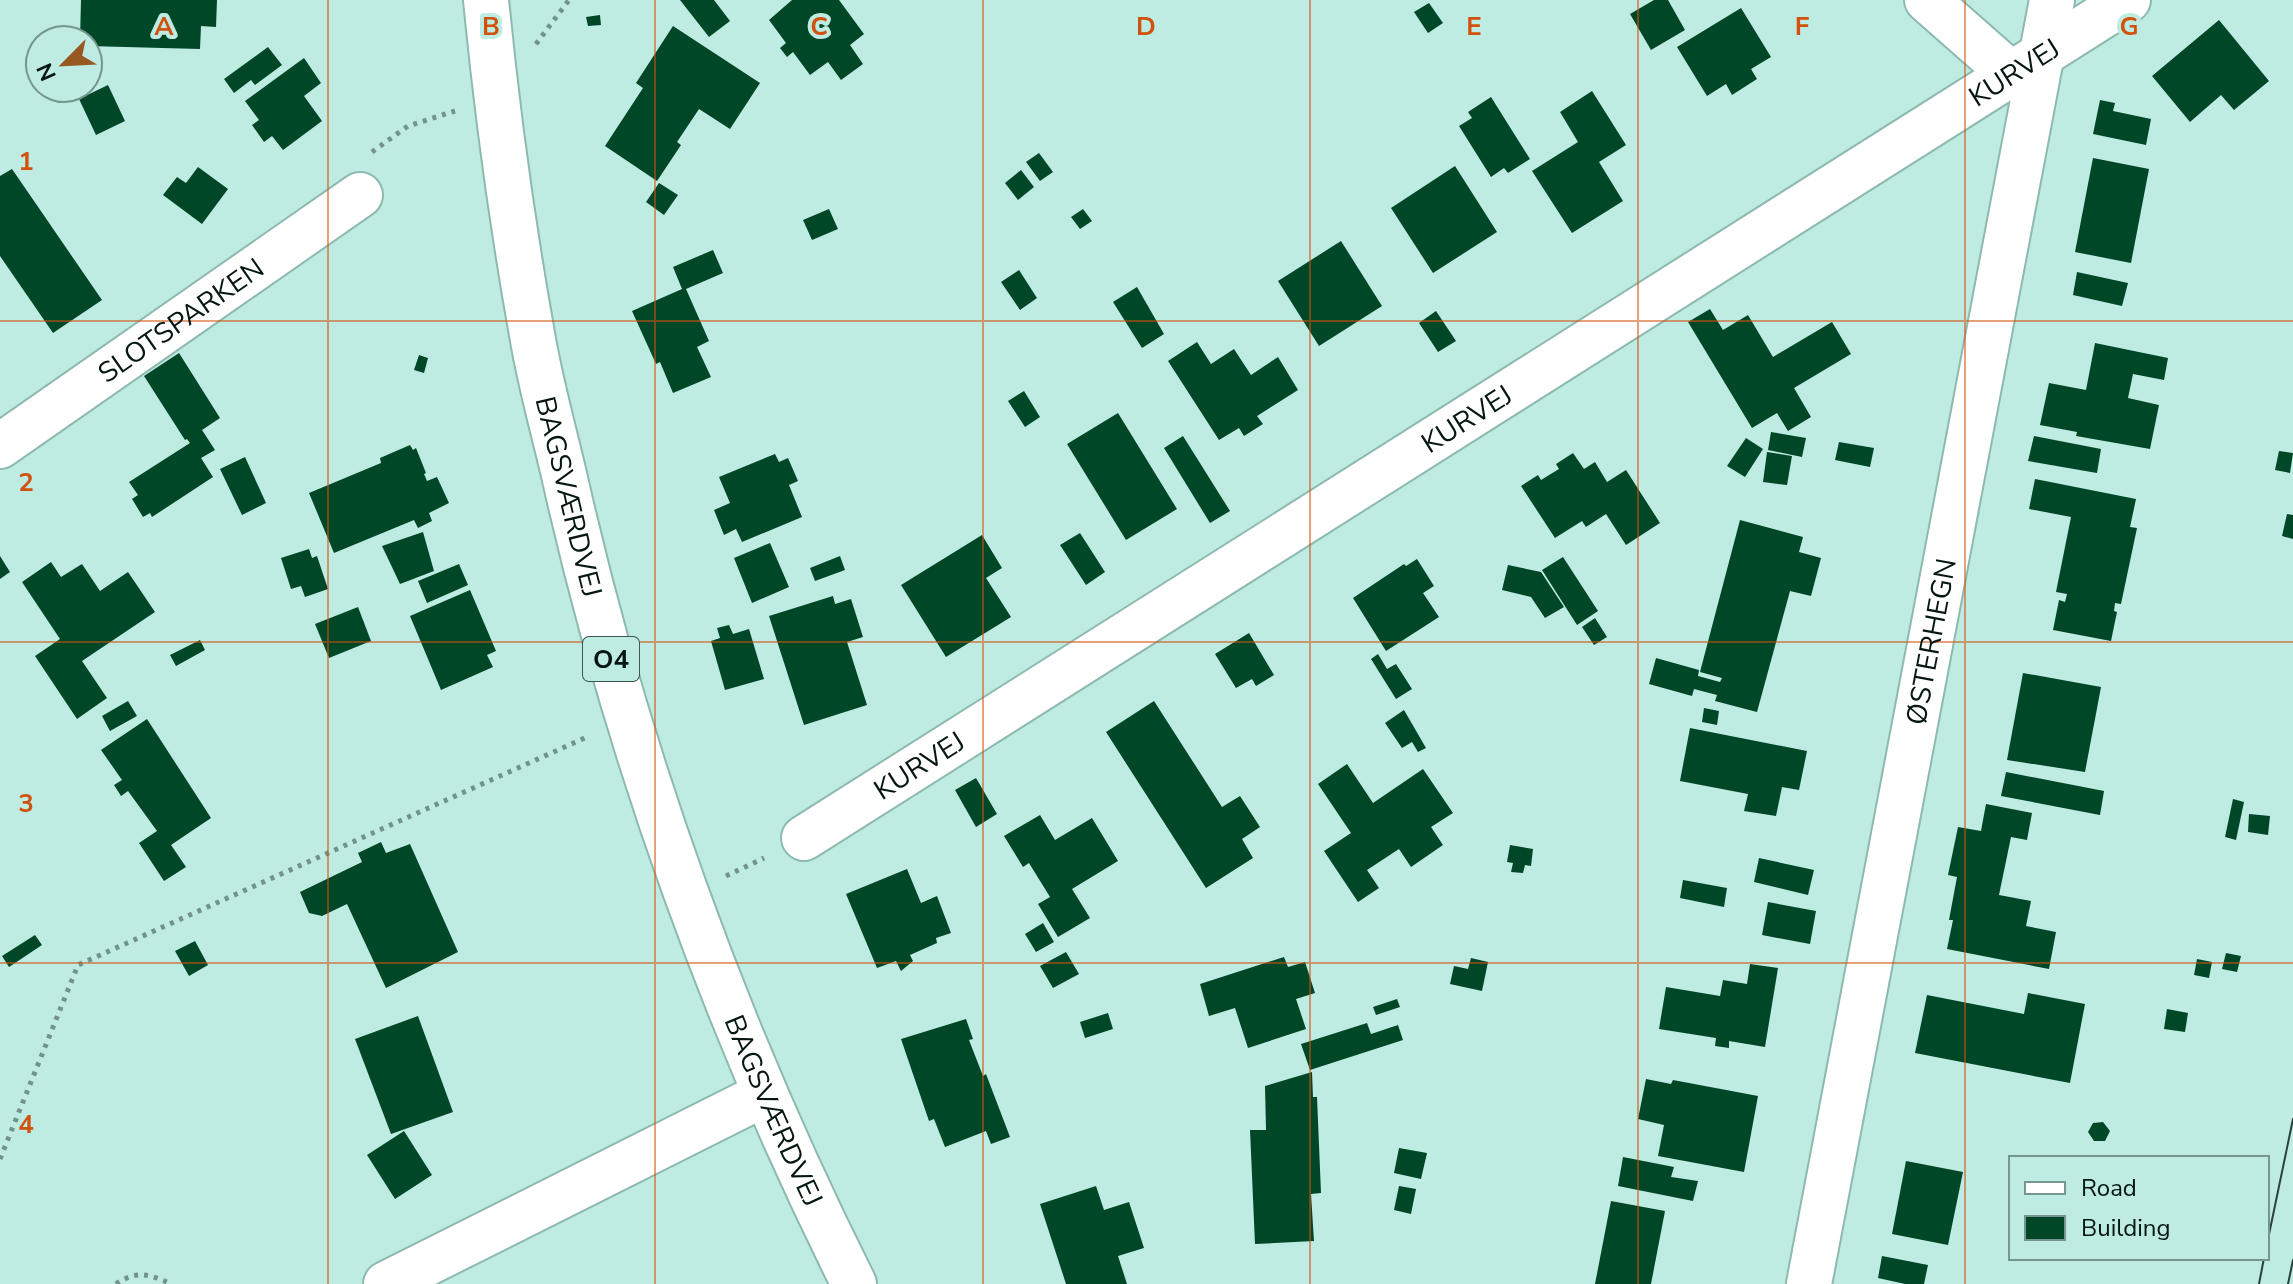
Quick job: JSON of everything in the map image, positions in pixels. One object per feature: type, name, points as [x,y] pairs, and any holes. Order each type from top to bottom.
[{"type":"street","name":"BAGSVÆRDVEJ","points":[[486,0],[495,99],[532,337],[594,599],[628,718],[688,893],[765,1094],[854,1284]]},
{"type":"street","points":[[1927,0],[2026,64]]},
{"type":"street","name":"ØSTERHEGN","points":[[1809,1284],[2026,64],[2052,0]]},
{"type":"street","name":"KURVEJ","points":[[804,838],[2128,0]]},
{"type":"street","name":"SLOTSPARKEN","points":[[0,446],[360,195]]},
{"type":"street","points":[[386,1284],[765,1094]]},
{"type":"path","points":[[0,1159],[78,965],[628,718]]},
{"type":"path","points":[[688,893],[804,838]]},
{"type":"path","points":[[116,1284],[127,1277],[150,1274],[171,1284]]},
{"type":"building","points":[[81,0],[217,0],[216,27],[201,26],[200,49],[104,46],[104,24],[80,24]]},
{"type":"building","points":[[680,0],[714,0],[730,21],[709,37]]},
{"type":"building","points":[[792,0],[839,0],[864,34],[850,45],[863,64],[841,80],[828,62],[810,75],[793,52],[787,57],[780,48],[786,43],[769,20]]},
{"type":"building","points":[[1654,0],[1668,0],[1685,30],[1651,50],[1630,14]]},
{"type":"building","points":[[1429,3],[1443,23],[1428,33],[1414,12]]},
{"type":"building","points":[[1741,8],[1771,57],[1751,69],[1757,79],[1732,95],[1726,84],[1707,96],[1677,47]]},
{"type":"building","points":[[600,15],[601,25],[588,26],[586,17]]},
{"type":"building","points":[[2219,20],[2269,81],[2234,110],[2221,95],[2190,122],[2152,76]]},
{"type":"building","points":[[673,26],[760,83],[730,129],[699,109],[677,142],[681,145],[657,181],[605,146],[643,88],[636,83]]},
{"type":"building","points":[[268,47],[282,65],[255,85],[251,80],[234,93],[224,79]]},
{"type":"building","points":[[304,58],[321,83],[304,96],[322,121],[283,150],[272,136],[264,142],[252,125],[259,120],[245,101]]},
{"type":"building","points":[[108,85],[125,121],[96,135],[81,104],[104,104],[104,87]]},
{"type":"building","points":[[1592,91],[1626,145],[1599,162],[1623,201],[1572,233],[1532,171],[1578,142],[1560,112]]},
{"type":"building","points":[[1491,97],[1530,159],[1508,173],[1504,168],[1491,177],[1459,126],[1472,118],[1468,112]]},
{"type":"building","points":[[2100,100],[2115,103],[2113,111],[2151,119],[2146,145],[2093,134]]},
{"type":"building","points":[[1039,153],[1053,172],[1040,181],[1026,162]]},
{"type":"building","points":[[2093,158],[2149,169],[2131,263],[2075,252]]},
{"type":"building","points":[[1455,166],[1497,232],[1433,273],[1391,208]]},
{"type":"building","points":[[198,167],[228,189],[202,224],[163,195],[177,177],[186,183]]},
{"type":"building","points":[[12,169],[102,300],[53,333],[0,256],[0,176]]},
{"type":"building","points":[[1021,170],[1034,187],[1018,200],[1005,183]]},
{"type":"building","points":[[659,183],[678,195],[664,215],[646,202]]},
{"type":"building","points":[[829,209],[838,229],[812,240],[803,220]]},
{"type":"building","points":[[1083,209],[1092,221],[1080,229],[1071,217]]},
{"type":"building","points":[[1341,241],[1382,306],[1319,346],[1278,281]]},
{"type":"building","points":[[713,250],[723,273],[686,289],[709,341],[697,347],[711,377],[673,393],[632,311],[682,289],[673,267]]},
{"type":"building","points":[[1019,270],[1037,298],[1020,310],[1001,282]]},
{"type":"building","points":[[2077,272],[2128,283],[2122,306],[2073,295]]},
{"type":"building","points":[[1137,287],[1164,334],[1142,348],[1113,302]]},
{"type":"building","points":[[1710,309],[1723,330],[1748,315],[1773,357],[1832,322],[1851,354],[1794,388],[1811,417],[1788,431],[1777,413],[1752,428],[1688,322]]},
{"type":"building","points":[[1436,311],[1456,341],[1438,352],[1419,323]]},
{"type":"building","points":[[1197,342],[1211,364],[1234,349],[1251,375],[1278,357],[1298,390],[1257,416],[1263,424],[1244,436],[1239,428],[1219,440],[1168,361]]},
{"type":"building","points":[[2095,343],[2168,358],[2164,380],[2133,374],[2128,398],[2159,405],[2150,449],[2076,436],[2077,432],[2040,425],[2049,383],[2086,390]]},
{"type":"building","points":[[179,353],[220,418],[202,430],[215,450],[201,458],[213,477],[152,517],[150,513],[143,517],[132,499],[138,495],[129,482],[190,443],[185,440],[144,376]]},
{"type":"building","points":[[419,355],[428,358],[424,373],[414,370]]},
{"type":"building","points":[[1024,391],[1040,417],[1025,427],[1008,401]]},
{"type":"building","points":[[1118,413],[1177,509],[1126,540],[1067,444]]},
{"type":"building","points":[[1771,432],[1806,438],[1802,457],[1768,450]]},
{"type":"building","points":[[1183,436],[1230,511],[1210,523],[1164,448]]},
{"type":"building","points":[[2034,436],[2101,449],[2097,473],[2028,461]]},
{"type":"building","points":[[1746,438],[1763,449],[1745,477],[1727,466]]},
{"type":"building","points":[[1839,442],[1874,448],[1870,467],[1835,460]]},
{"type":"building","points":[[410,445],[413,450],[416,448],[427,481],[437,477],[449,503],[429,513],[432,521],[418,528],[414,520],[334,553],[309,493],[381,463],[380,458]]},
{"type":"building","points":[[2279,451],[2293,453],[2290,473],[2275,470]]},
{"type":"building","points":[[1767,452],[1792,456],[1787,485],[1763,482]]},
{"type":"building","points":[[1573,453],[1584,469],[1595,462],[1607,482],[1626,470],[1660,523],[1626,545],[1606,514],[1586,527],[1582,521],[1555,538],[1521,486],[1538,475],[1541,480],[1559,469],[1556,464]]},
{"type":"building","points":[[775,454],[779,462],[788,458],[798,481],[789,485],[802,517],[742,542],[736,529],[724,535],[714,510],[730,503],[719,477]]},
{"type":"building","points":[[245,457],[266,503],[242,515],[220,469]]},
{"type":"building","points":[[2035,479],[2136,499],[2130,527],[2137,528],[2121,604],[2115,603],[2114,611],[2117,612],[2111,641],[2053,630],[2059,600],[2065,602],[2067,594],[2056,592],[2071,517],[2029,509]]},
{"type":"building","points":[[2287,514],[2293,515],[2293,539],[2282,536]]},
{"type":"building","points":[[1740,520],[1803,537],[1799,552],[1821,558],[1811,596],[1790,591],[1757,712],[1715,701],[1717,695],[1694,689],[1692,696],[1649,684],[1656,658],[1699,670],[1698,676],[1720,682],[1722,678],[1700,672]]},
{"type":"building","points":[[423,532],[434,571],[400,584],[382,546]]},
{"type":"building","points":[[1080,533],[1105,572],[1086,585],[1060,545]]},
{"type":"building","points":[[982,535],[1002,568],[986,578],[1011,617],[946,657],[901,585]]},
{"type":"building","points":[[770,543],[789,587],[752,603],[734,558]]},
{"type":"building","points":[[309,549],[312,558],[317,556],[328,589],[305,597],[301,586],[291,589],[281,558]]},
{"type":"building","points":[[0,556],[10,572],[0,579]]},
{"type":"building","points":[[840,556],[845,570],[815,581],[810,568]]},
{"type":"building","points":[[1563,557],[1598,611],[1577,625],[1542,570]]},
{"type":"building","points":[[1417,559],[1434,586],[1423,593],[1439,617],[1386,651],[1353,598],[1404,564],[1406,566]]},
{"type":"building","points":[[51,562],[61,577],[82,564],[100,591],[128,572],[155,612],[82,661],[107,698],[77,719],[35,656],[60,639],[22,582]]},
{"type":"building","points":[[459,564],[468,585],[427,603],[418,581]]},
{"type":"building","points":[[1508,565],[1541,572],[1564,607],[1545,618],[1531,597],[1502,590]]},
{"type":"building","points":[[470,590],[496,651],[487,655],[493,667],[441,690],[410,616]]},
{"type":"building","points":[[833,596],[835,604],[851,599],[863,637],[847,642],[867,705],[804,725],[769,616]]},
{"type":"building","points":[[358,607],[371,641],[329,658],[315,624]]},
{"type":"building","points":[[1595,618],[1607,637],[1594,645],[1582,627]]},
{"type":"building","points":[[729,625],[733,634],[749,629],[764,679],[725,690],[711,641],[720,638],[717,628]]},
{"type":"building","points":[[1249,633],[1274,675],[1256,686],[1252,679],[1236,688],[1215,654]]},
{"type":"building","points":[[200,640],[205,650],[176,666],[170,655]]},
{"type":"building","points":[[1378,654],[1387,669],[1396,664],[1412,689],[1396,699],[1371,659]]},
{"type":"building","points":[[2023,673],[2101,687],[2085,772],[2007,760]]},
{"type":"building","points":[[128,701],[137,716],[110,731],[102,716]]},
{"type":"building","points":[[1154,701],[1222,807],[1240,796],[1260,827],[1242,839],[1253,858],[1206,888],[1106,732]]},
{"type":"building","points":[[1704,708],[1719,711],[1717,725],[1702,722]]},
{"type":"building","points":[[1404,710],[1426,748],[1418,752],[1412,742],[1402,748],[1385,723]]},
{"type":"building","points":[[147,719],[211,818],[171,845],[186,867],[164,881],[139,843],[157,831],[128,791],[121,796],[114,785],[122,780],[101,750]]},
{"type":"building","points":[[1690,728],[1807,751],[1799,790],[1782,787],[1776,816],[1744,811],[1748,794],[1680,781]]},
{"type":"building","points":[[1347,764],[1373,803],[1423,769],[1453,813],[1431,827],[1443,845],[1411,867],[1399,849],[1367,870],[1379,888],[1358,902],[1324,851],[1351,833],[1318,784]]},
{"type":"building","points":[[2006,772],[2104,791],[2100,815],[2001,796]]},
{"type":"building","points":[[976,778],[997,814],[976,827],[955,790]]},
{"type":"building","points":[[2233,799],[2244,802],[2236,840],[2225,837]]},
{"type":"building","points":[[1986,804],[2032,813],[2027,840],[2011,837],[1999,895],[2031,901],[2026,926],[2056,932],[2049,969],[1947,949],[1957,877],[1948,875],[1958,827],[1981,831]]},
{"type":"building","points":[[2249,814],[2270,816],[2268,835],[2248,832]]},
{"type":"building","points":[[1040,815],[1055,840],[1092,818],[1118,861],[1072,889],[1090,918],[1058,937],[1038,904],[1050,897],[1029,863],[1023,867],[1004,836]]},
{"type":"building","points":[[381,842],[386,853],[410,844],[458,952],[386,988],[347,904],[322,916],[309,913],[300,892],[362,862],[358,853]]},
{"type":"building","points":[[1510,845],[1533,849],[1531,866],[1525,865],[1523,873],[1511,872],[1513,863],[1507,862]]},
{"type":"building","points":[[1759,858],[1814,870],[1808,895],[1754,882]]},
{"type":"building","points":[[907,869],[921,903],[937,896],[951,933],[936,938],[937,943],[910,955],[913,961],[901,971],[896,961],[877,968],[846,894]]},
{"type":"building","points":[[1683,880],[1727,888],[1724,907],[1680,898]]},
{"type":"building","points":[[1768,902],[1816,911],[1810,944],[1762,935]]},
{"type":"building","points":[[1043,923],[1054,942],[1036,952],[1025,934]]},
{"type":"building","points":[[35,935],[42,945],[9,967],[2,956]]},
{"type":"building","points":[[195,941],[208,965],[189,976],[175,951]]},
{"type":"building","points":[[1066,952],[1079,974],[1053,988],[1040,966]]},
{"type":"building","points":[[2226,953],[2241,956],[2237,972],[2222,969]]},
{"type":"building","points":[[1284,957],[1288,967],[1305,962],[1315,993],[1296,999],[1306,1029],[1248,1048],[1235,1008],[1209,1016],[1200,984]]},
{"type":"building","points":[[1471,958],[1488,962],[1482,991],[1450,984],[1454,966],[1468,969]]},
{"type":"building","points":[[2197,959],[2212,962],[2209,978],[2194,975]]},
{"type":"building","points":[[1750,964],[1778,968],[1765,1047],[1729,1041],[1729,1048],[1715,1046],[1716,1038],[1659,1029],[1666,987],[1720,996],[1723,980],[1747,984]]},
{"type":"building","points":[[2028,993],[2085,1004],[2070,1083],[1915,1053],[1927,995],[2024,1014]]},
{"type":"building","points":[[1397,999],[1400,1007],[1376,1015],[1373,1007]]},
{"type":"building","points":[[2167,1009],[2188,1013],[2185,1032],[2164,1029]]},
{"type":"building","points":[[1108,1013],[1113,1029],[1085,1038],[1080,1022]]},
{"type":"building","points":[[418,1016],[453,1112],[391,1134],[355,1039]]},
{"type":"building","points":[[966,1019],[973,1039],[969,1040],[983,1076],[986,1074],[1010,1137],[991,1144],[986,1131],[945,1147],[934,1119],[929,1121],[901,1039]]},
{"type":"building","points":[[1367,1023],[1371,1034],[1398,1025],[1403,1040],[1310,1070],[1301,1044]]},
{"type":"building","points":[[1312,1072],[1313,1097],[1317,1097],[1321,1193],[1311,1194],[1314,1241],[1255,1244],[1250,1130],[1266,1130],[1265,1086]]},
{"type":"building","points":[[1646,1079],[1671,1084],[1673,1080],[1758,1096],[1744,1172],[1658,1156],[1664,1125],[1638,1119]]},
{"type":"building","points":[[2103,1122],[2110,1131],[2105,1141],[2094,1141],[2088,1132],[2093,1123]]},
{"type":"building","points":[[404,1131],[432,1175],[395,1199],[367,1155]]},
{"type":"building","points":[[1399,1148],[1427,1153],[1421,1179],[1394,1173]]},
{"type":"building","points":[[1623,1157],[1674,1167],[1671,1177],[1698,1181],[1693,1201],[1618,1186]]},
{"type":"building","points":[[1906,1161],[1963,1172],[1948,1245],[1892,1234]]},
{"type":"building","points":[[1096,1186],[1104,1210],[1129,1202],[1144,1248],[1118,1256],[1127,1284],[1066,1284],[1040,1204]]},
{"type":"building","points":[[1399,1186],[1416,1189],[1411,1214],[1394,1210]]},
{"type":"building","points":[[1611,1201],[1665,1211],[1651,1284],[1595,1284]]},
{"type":"building","points":[[1882,1256],[1928,1265],[1924,1284],[1905,1284],[1878,1278]]},
{"type":"tram line","points":[[2269,1234],[2293,1119]]},
{"type":"tram line","points":[[2259,1284],[2264,1260]]},
{"type":"tram line","points":[[2288,1284],[2293,1260]]}]
